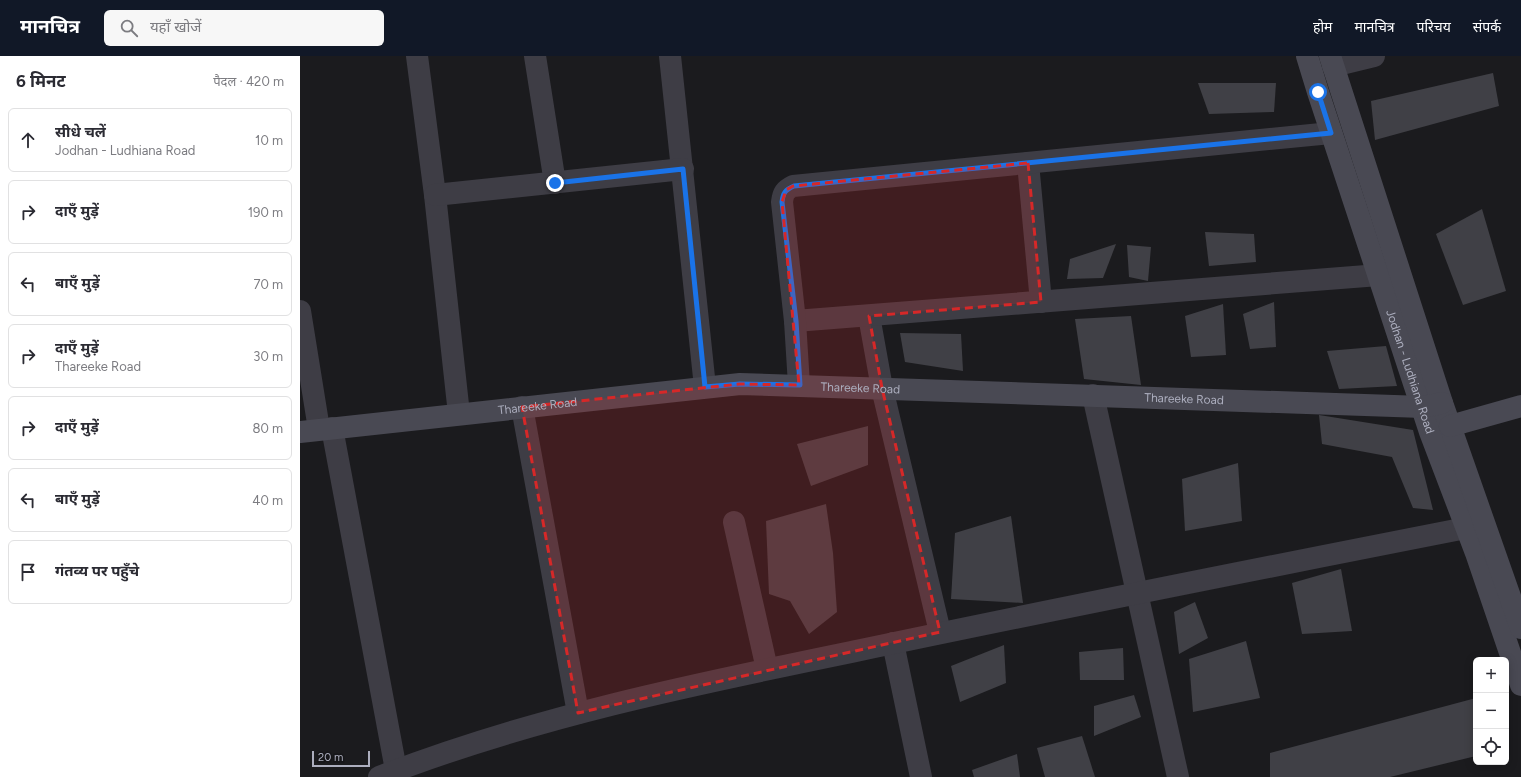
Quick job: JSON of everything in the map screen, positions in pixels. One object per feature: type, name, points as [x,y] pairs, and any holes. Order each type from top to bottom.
[{"type":"street","points":[[417,56],[435,195],[459,414]]},
{"type":"street","points":[[535,56],[555,183]]},
{"type":"street","points":[[673,56],[705,387]]},
{"type":"street","name":"Jodhan - Ludhiana Road","points":[[1307,56],[1331,133],[1379,275],[1433,405],[1450,426],[1521,628]]},
{"type":"street","points":[[1331,61],[1374,56]]},
{"type":"street","name":"Jodhan - Ludhiana Road","points":[[1331,61],[1433,405],[1430,432],[1466,528],[1521,685]]},
{"type":"street","points":[[800,385],[796,321],[782,202],[783,195],[786,190],[794,186],[1331,133]]},
{"type":"street","points":[[1028,163],[1041,302]]},
{"type":"street","points":[[435,195],[683,169]]},
{"type":"street","points":[[796,321],[1379,275]]},
{"type":"street","points":[[300,311],[317,430],[388,774],[481,741],[578,713],[767,669],[1138,592],[1466,528]]},
{"type":"street","points":[[869,316],[882,388],[940,632]]},
{"type":"street","name":"Thareeke Road","points":[[317,430],[740,384],[1094,396],[1433,405]]},
{"type":"street","points":[[1094,396],[1178,777]]},
{"type":"street","points":[[1450,426],[1521,406]]},
{"type":"street","points":[[522,407],[578,713]]},
{"type":"street","points":[[734,522],[767,669]]},
{"type":"street","points":[[893,643],[921,777]]},
{"type":"highlighted area","points":[[1028,163],[1041,302],[869,316],[882,388],[940,632],[578,713],[522,407],[740,384],[799,385],[782,202],[786,190],[793,186]]},
{"type":"building","points":[[1493,73],[1499,106],[1375,140],[1371,101]]},
{"type":"building","points":[[1198,83],[1276,83],[1274,112],[1209,114]]},
{"type":"building","points":[[1482,209],[1506,291],[1463,305],[1436,234]]},
{"type":"building","points":[[1205,232],[1254,234],[1256,262],[1209,266]]},
{"type":"building","points":[[1116,244],[1103,278],[1067,279],[1070,259]]},
{"type":"building","points":[[1127,245],[1151,247],[1148,281],[1129,277]]},
{"type":"building","points":[[1274,302],[1276,347],[1250,349],[1243,314]]},
{"type":"building","points":[[1223,304],[1226,355],[1191,357],[1185,316]]},
{"type":"building","points":[[1131,316],[1141,385],[1084,379],[1075,319]]},
{"type":"building","points":[[900,333],[961,334],[963,371],[905,362]]},
{"type":"building","points":[[1386,346],[1397,386],[1339,389],[1327,351]]},
{"type":"building","points":[[1319,415],[1413,430],[1433,510],[1413,508],[1392,457],[1322,444]]},
{"type":"building","points":[[868,426],[868,465],[811,486],[797,444]]},
{"type":"building","points":[[1238,463],[1242,521],[1185,531],[1182,479]]},
{"type":"building","points":[[826,504],[833,553],[837,612],[809,634],[790,601],[769,594],[766,521]]},
{"type":"building","points":[[1011,516],[1023,603],[951,599],[955,533]]},
{"type":"building","points":[[1341,569],[1352,631],[1302,634],[1292,583]]},
{"type":"building","points":[[1195,602],[1208,638],[1179,654],[1174,612]]},
{"type":"building","points":[[1246,641],[1260,698],[1193,712],[1189,659]]},
{"type":"building","points":[[1004,645],[1006,683],[960,702],[951,666]]},
{"type":"building","points":[[1123,648],[1124,680],[1080,680],[1079,652]]},
{"type":"building","points":[[1134,695],[1141,717],[1094,736],[1094,706]]},
{"type":"building","points":[[1473,699],[1473,757],[1390,777],[1270,777],[1270,753]]},
{"type":"building","points":[[1082,736],[1095,777],[1045,777],[1037,748]]},
{"type":"building","points":[[1017,754],[1020,777],[974,777],[972,770]]},
{"type":"route","points":[[555,183],[683,169],[705,387],[740,384],[800,385],[796,321],[782,202],[783,195],[786,190],[794,186],[1331,133],[1318,92]]}]
